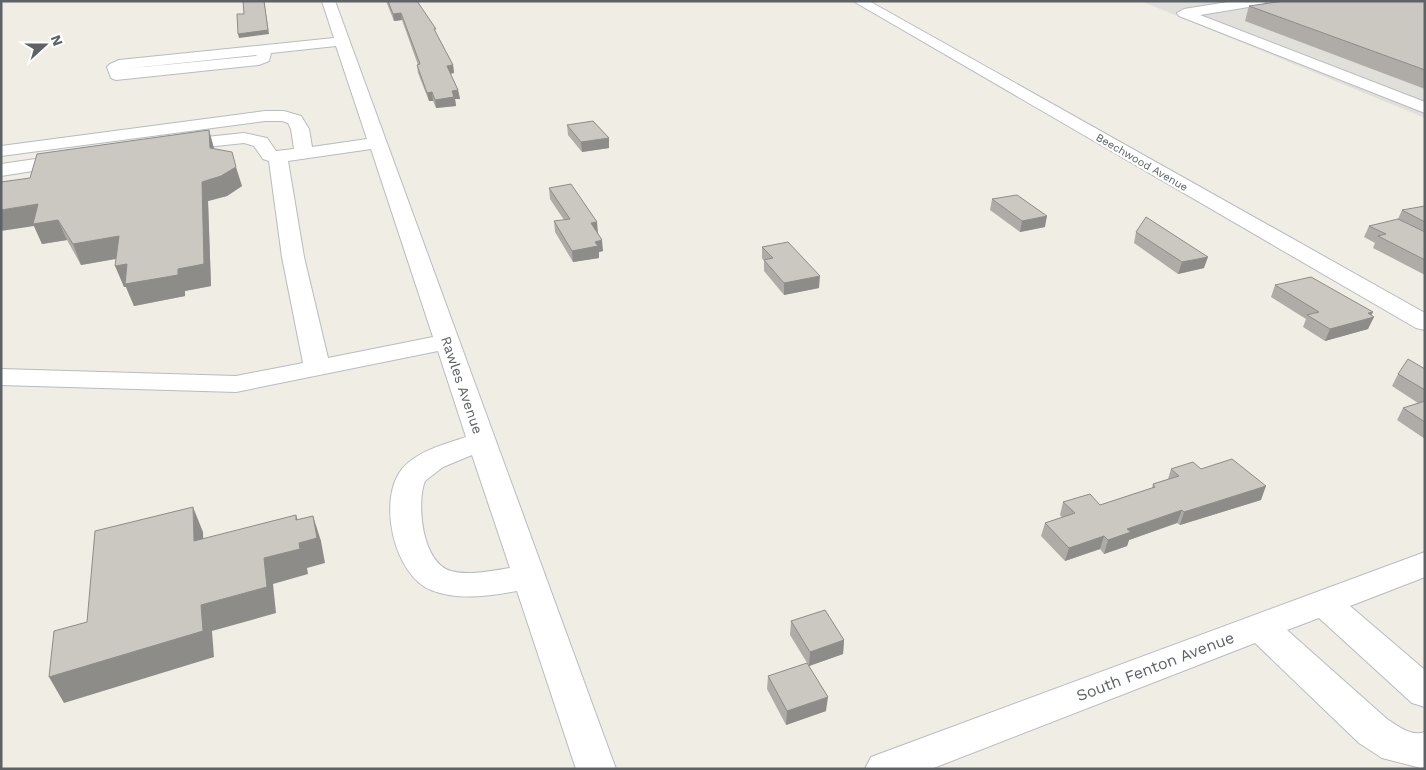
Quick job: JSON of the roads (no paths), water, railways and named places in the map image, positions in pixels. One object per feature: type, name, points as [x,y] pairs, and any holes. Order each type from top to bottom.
[{"type":"street","name":"Rawles Avenue","points":[[328,1],[596,769]]},
{"type":"street","name":"Beechwood Avenue","points":[[859,1],[1425,323]]},
{"type":"street","points":[[1261,1],[1184,13],[1425,108]]},
{"type":"street","points":[[264,49],[264,58],[259,60],[116,75],[115,67],[119,65],[264,49],[342,41]]},
{"type":"street","points":[[1,151],[265,116],[284,116],[295,120],[300,129],[304,153]]},
{"type":"street","points":[[157,148],[244,138],[261,142],[269,155],[278,157],[378,142]]},
{"type":"street","points":[[278,157],[293,257],[316,368]]},
{"type":"street","points":[[1,170],[89,158]]},
{"type":"street","points":[[1,377],[236,384],[447,342]]},
{"type":"street","points":[[482,442],[443,456],[412,476],[404,493],[405,524],[416,554],[429,573],[440,581],[483,584],[529,577]]},
{"type":"street","name":"South Fenton Avenue","points":[[885,769],[1425,564]]},
{"type":"street","points":[[1323,602],[1425,692]]},
{"type":"street","points":[[1260,626],[1373,731],[1396,746],[1421,751],[1425,749]]}]
